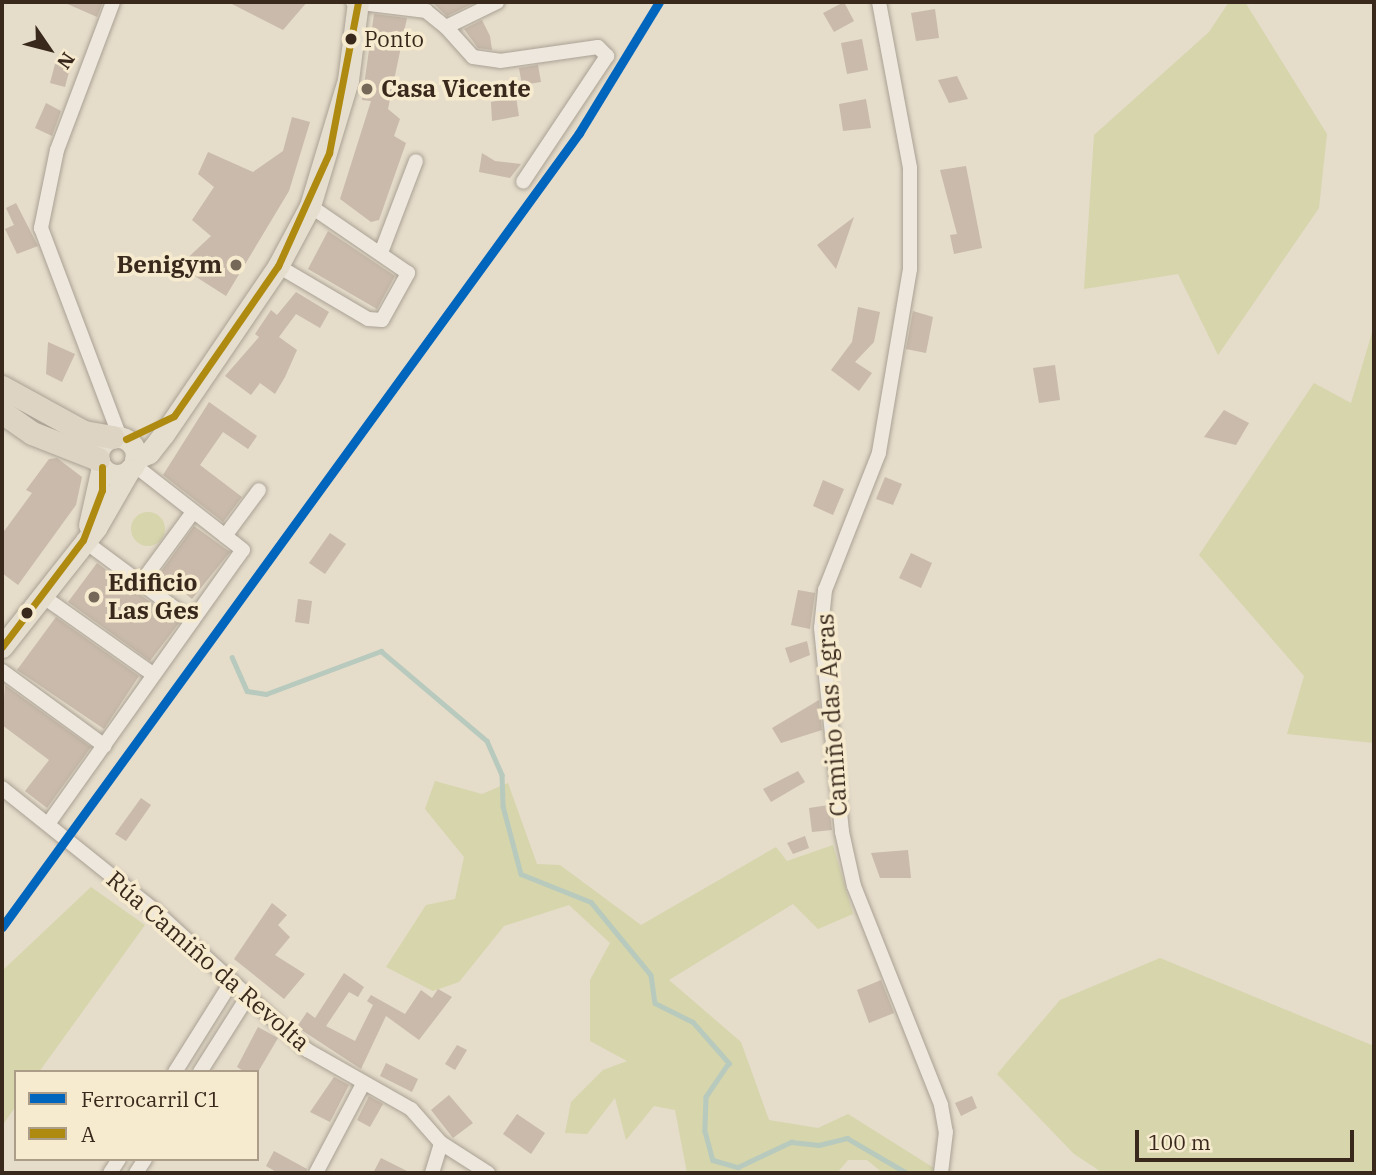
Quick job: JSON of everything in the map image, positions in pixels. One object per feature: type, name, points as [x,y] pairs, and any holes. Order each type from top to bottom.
[{"type":"highway","points":[[2,387],[84,432],[120,438]]},
{"type":"highway","points":[[2,412],[32,433],[100,463]]},
{"type":"main road","points":[[100,463],[112,474],[149,453],[278,266],[310,206],[348,80],[356,3]]},
{"type":"main road","points":[[89,534],[102,490],[100,447],[174,415]]},
{"type":"main road","points":[[120,438],[133,464]]},
{"type":"main road","points":[[2,647],[89,534],[133,464]]},
{"type":"street","points":[[113,2],[57,150],[41,229],[120,438]]},
{"type":"street","points":[[446,27],[497,2]]},
{"type":"street","name":"Camiño das Agras","points":[[879,2],[909,168],[910,269],[879,453],[825,590],[821,628],[842,832],[854,886],[941,1105],[941,1173]]},
{"type":"street","points":[[356,3],[426,10],[446,27],[473,57],[500,61],[598,47],[607,56],[523,182]]},
{"type":"street","points":[[382,250],[416,161]]},
{"type":"street","points":[[278,266],[368,320],[382,320],[408,272],[382,250],[310,206]]},
{"type":"street","points":[[48,824],[243,550],[133,464]]},
{"type":"street","points":[[225,536],[259,490]]},
{"type":"street","points":[[146,576],[193,512]]},
{"type":"street","points":[[89,534],[195,617]]},
{"type":"street","points":[[89,534],[195,617]]},
{"type":"street","points":[[41,595],[154,675]]},
{"type":"street","points":[[2,671],[104,746]]},
{"type":"street","name":"Rúa Camiño da Revolta","points":[[2,788],[232,981],[307,1050],[411,1109],[441,1143],[488,1173]]},
{"type":"street","points":[[175,1070],[232,981]]},
{"type":"street","points":[[201,1070],[248,996]]},
{"type":"street","points":[[316,1173],[363,1084]]},
{"type":"street","points":[[432,1173],[441,1143]]},
{"type":"green space","points":[[1229,2],[1245,2],[1327,134],[1319,208],[1218,355],[1178,274],[1084,289],[1094,135],[1209,32]]},
{"type":"green space","points":[[1374,326],[1374,743],[1287,734],[1304,676],[1199,555],[1314,383],[1351,403]]},
{"type":"green space","points":[[148,512],[160,517],[165,529],[160,541],[148,546],[136,541],[131,529],[136,517]]},
{"type":"green space","points":[[435,781],[482,794],[508,783],[537,864],[560,865],[641,925],[776,847],[787,861],[833,845],[853,914],[818,929],[793,904],[669,980],[741,1042],[769,1120],[818,1128],[848,1114],[934,1168],[932,1173],[883,1173],[867,1160],[848,1160],[837,1173],[687,1173],[675,1110],[654,1106],[626,1140],[615,1098],[587,1134],[565,1133],[571,1102],[603,1070],[627,1061],[590,1041],[590,980],[610,943],[569,905],[504,926],[459,982],[433,991],[386,967],[426,905],[455,899],[464,857],[425,809]]},
{"type":"green space","points":[[91,887],[145,925],[40,1070],[14,1070],[14,1109],[2,1126],[2,971]]},
{"type":"green space","points":[[1160,958],[1374,1046],[1374,1173],[1103,1173],[1074,1154],[997,1074],[1060,1000]]},
{"type":"building","points":[[63,2],[103,2],[97,17]]},
{"type":"building","points":[[228,2],[307,2],[283,30]]},
{"type":"building","points":[[432,2],[476,2],[447,16]]},
{"type":"building","points":[[844,2],[854,21],[834,32],[823,13]]},
{"type":"building","points":[[935,9],[939,38],[916,41],[911,13]]},
{"type":"building","points":[[374,14],[407,18],[388,109],[400,119],[394,136],[406,143],[379,220],[371,222],[340,199],[371,101],[362,100]]},
{"type":"building","points":[[482,20],[490,36],[492,50],[478,48],[464,29]]},
{"type":"building","points":[[862,39],[868,70],[847,74],[841,43]]},
{"type":"building","points":[[55,64],[70,68],[65,87],[50,83]]},
{"type":"building","points":[[538,65],[541,82],[522,85],[519,68]]},
{"type":"building","points":[[957,76],[968,99],[949,103],[938,80]]},
{"type":"building","points":[[516,97],[519,116],[492,121],[491,102]]},
{"type":"building","points":[[866,99],[871,128],[843,131],[839,104]]},
{"type":"building","points":[[46,103],[61,111],[52,136],[35,128]]},
{"type":"building","points":[[292,117],[310,122],[289,191],[226,296],[179,266],[211,236],[192,220],[214,187],[198,174],[208,152],[253,172],[283,151]]},
{"type":"building","points":[[482,153],[495,161],[521,164],[510,178],[479,172]]},
{"type":"building","points":[[966,166],[982,248],[954,254],[950,235],[957,234],[940,170]]},
{"type":"building","points":[[16,203],[38,246],[17,254],[5,229],[14,225],[6,208]]},
{"type":"building","points":[[854,217],[836,269],[817,245]]},
{"type":"building","points":[[328,231],[395,276],[377,309],[308,269]]},
{"type":"building","points":[[296,292],[329,312],[320,328],[296,314],[279,337],[297,350],[285,377],[275,394],[260,383],[251,395],[225,376],[259,337],[255,334],[271,310],[277,315]]},
{"type":"building","points":[[858,307],[880,312],[874,342],[855,362],[872,373],[859,391],[831,370],[852,342]]},
{"type":"building","points":[[913,311],[933,317],[926,353],[906,349]]},
{"type":"building","points":[[48,342],[75,354],[62,382],[46,374]]},
{"type":"building","points":[[1055,365],[1060,400],[1039,403],[1033,368]]},
{"type":"building","points":[[209,402],[257,436],[248,449],[223,432],[200,465],[242,497],[223,522],[163,475]]},
{"type":"building","points":[[1224,410],[1249,423],[1236,445],[1204,437]]},
{"type":"building","points":[[57,458],[82,477],[76,505],[18,585],[2,573],[2,534],[32,493],[26,490],[49,459]]},
{"type":"building","points":[[885,477],[902,484],[893,505],[876,499]]},
{"type":"building","points":[[823,480],[844,489],[833,515],[813,506]]},
{"type":"building","points":[[194,526],[230,552],[192,599],[160,573]]},
{"type":"building","points":[[330,533],[346,544],[325,574],[309,563]]},
{"type":"building","points":[[911,553],[932,563],[921,588],[899,578]]},
{"type":"building","points":[[97,563],[179,623],[150,661],[68,602]]},
{"type":"building","points":[[798,590],[815,593],[810,629],[791,625]]},
{"type":"building","points":[[298,599],[312,601],[309,624],[295,622]]},
{"type":"building","points":[[56,617],[139,676],[104,729],[17,670]]},
{"type":"building","points":[[807,641],[810,655],[790,663],[785,648]]},
{"type":"building","points":[[5,685],[91,747],[47,808],[25,791],[49,760],[2,725]]},
{"type":"building","points":[[819,700],[822,730],[781,743],[772,728]]},
{"type":"building","points":[[798,771],[805,782],[771,802],[763,789]]},
{"type":"building","points":[[141,798],[151,805],[126,841],[115,834]]},
{"type":"building","points":[[829,805],[832,830],[812,832],[809,808]]},
{"type":"building","points":[[805,836],[809,848],[793,854],[787,843]]},
{"type":"building","points":[[908,850],[911,878],[880,878],[871,853]]},
{"type":"building","points":[[272,903],[287,915],[278,925],[290,937],[275,955],[305,974],[284,999],[234,959]]},
{"type":"building","points":[[344,973],[364,987],[358,997],[349,992],[326,1026],[355,1041],[373,1005],[367,1001],[371,995],[405,1014],[421,990],[432,998],[438,989],[452,997],[419,1040],[386,1016],[361,1069],[297,1027],[307,1012],[315,1018]]},
{"type":"building","points":[[881,980],[894,1013],[869,1023],[857,990]]},
{"type":"building","points":[[258,1027],[278,1038],[259,1070],[242,1070],[237,1067]]},
{"type":"building","points":[[457,1045],[467,1050],[455,1070],[445,1064]]},
{"type":"building","points":[[386,1063],[418,1079],[412,1092],[380,1076]]},
{"type":"building","points":[[334,1077],[349,1085],[330,1122],[310,1112]]},
{"type":"building","points":[[449,1095],[473,1123],[453,1138],[431,1110]]},
{"type":"building","points":[[369,1096],[383,1104],[370,1127],[357,1120]]},
{"type":"building","points":[[972,1096],[977,1108],[961,1116],[955,1103]]},
{"type":"building","points":[[517,1114],[545,1133],[531,1154],[503,1134]]},
{"type":"building","points":[[274,1151],[307,1169],[306,1173],[278,1173],[266,1166]]},
{"type":"building","points":[[381,1158],[411,1173],[373,1173]]},
{"type":"waterway","points":[[232,657],[247,691],[266,694],[381,651],[487,741],[502,775],[503,806],[521,874],[591,902],[651,975],[655,1003],[693,1022],[729,1063],[706,1097],[705,1131],[713,1160],[738,1167],[791,1142],[819,1145],[847,1138],[907,1173]]},
{"type":"rail line","name":"C1","points":[[2,927],[579,133],[659,2]]},
{"type":"transit line","name":"A","points":[[126,439],[174,416],[278,266],[329,153],[358,2]]},
{"type":"transit line","name":"A","points":[[2,647],[83,540],[102,490],[102,467]]},
{"type":"place","name":"Ponto","points":[[351,39]]},
{"type":"place","name":"Casa Vicente","points":[[367,89]]},
{"type":"place","name":"Benigym","points":[[236,265]]},
{"type":"place","name":"Edificio Las Ges","points":[[94,597]]}]
